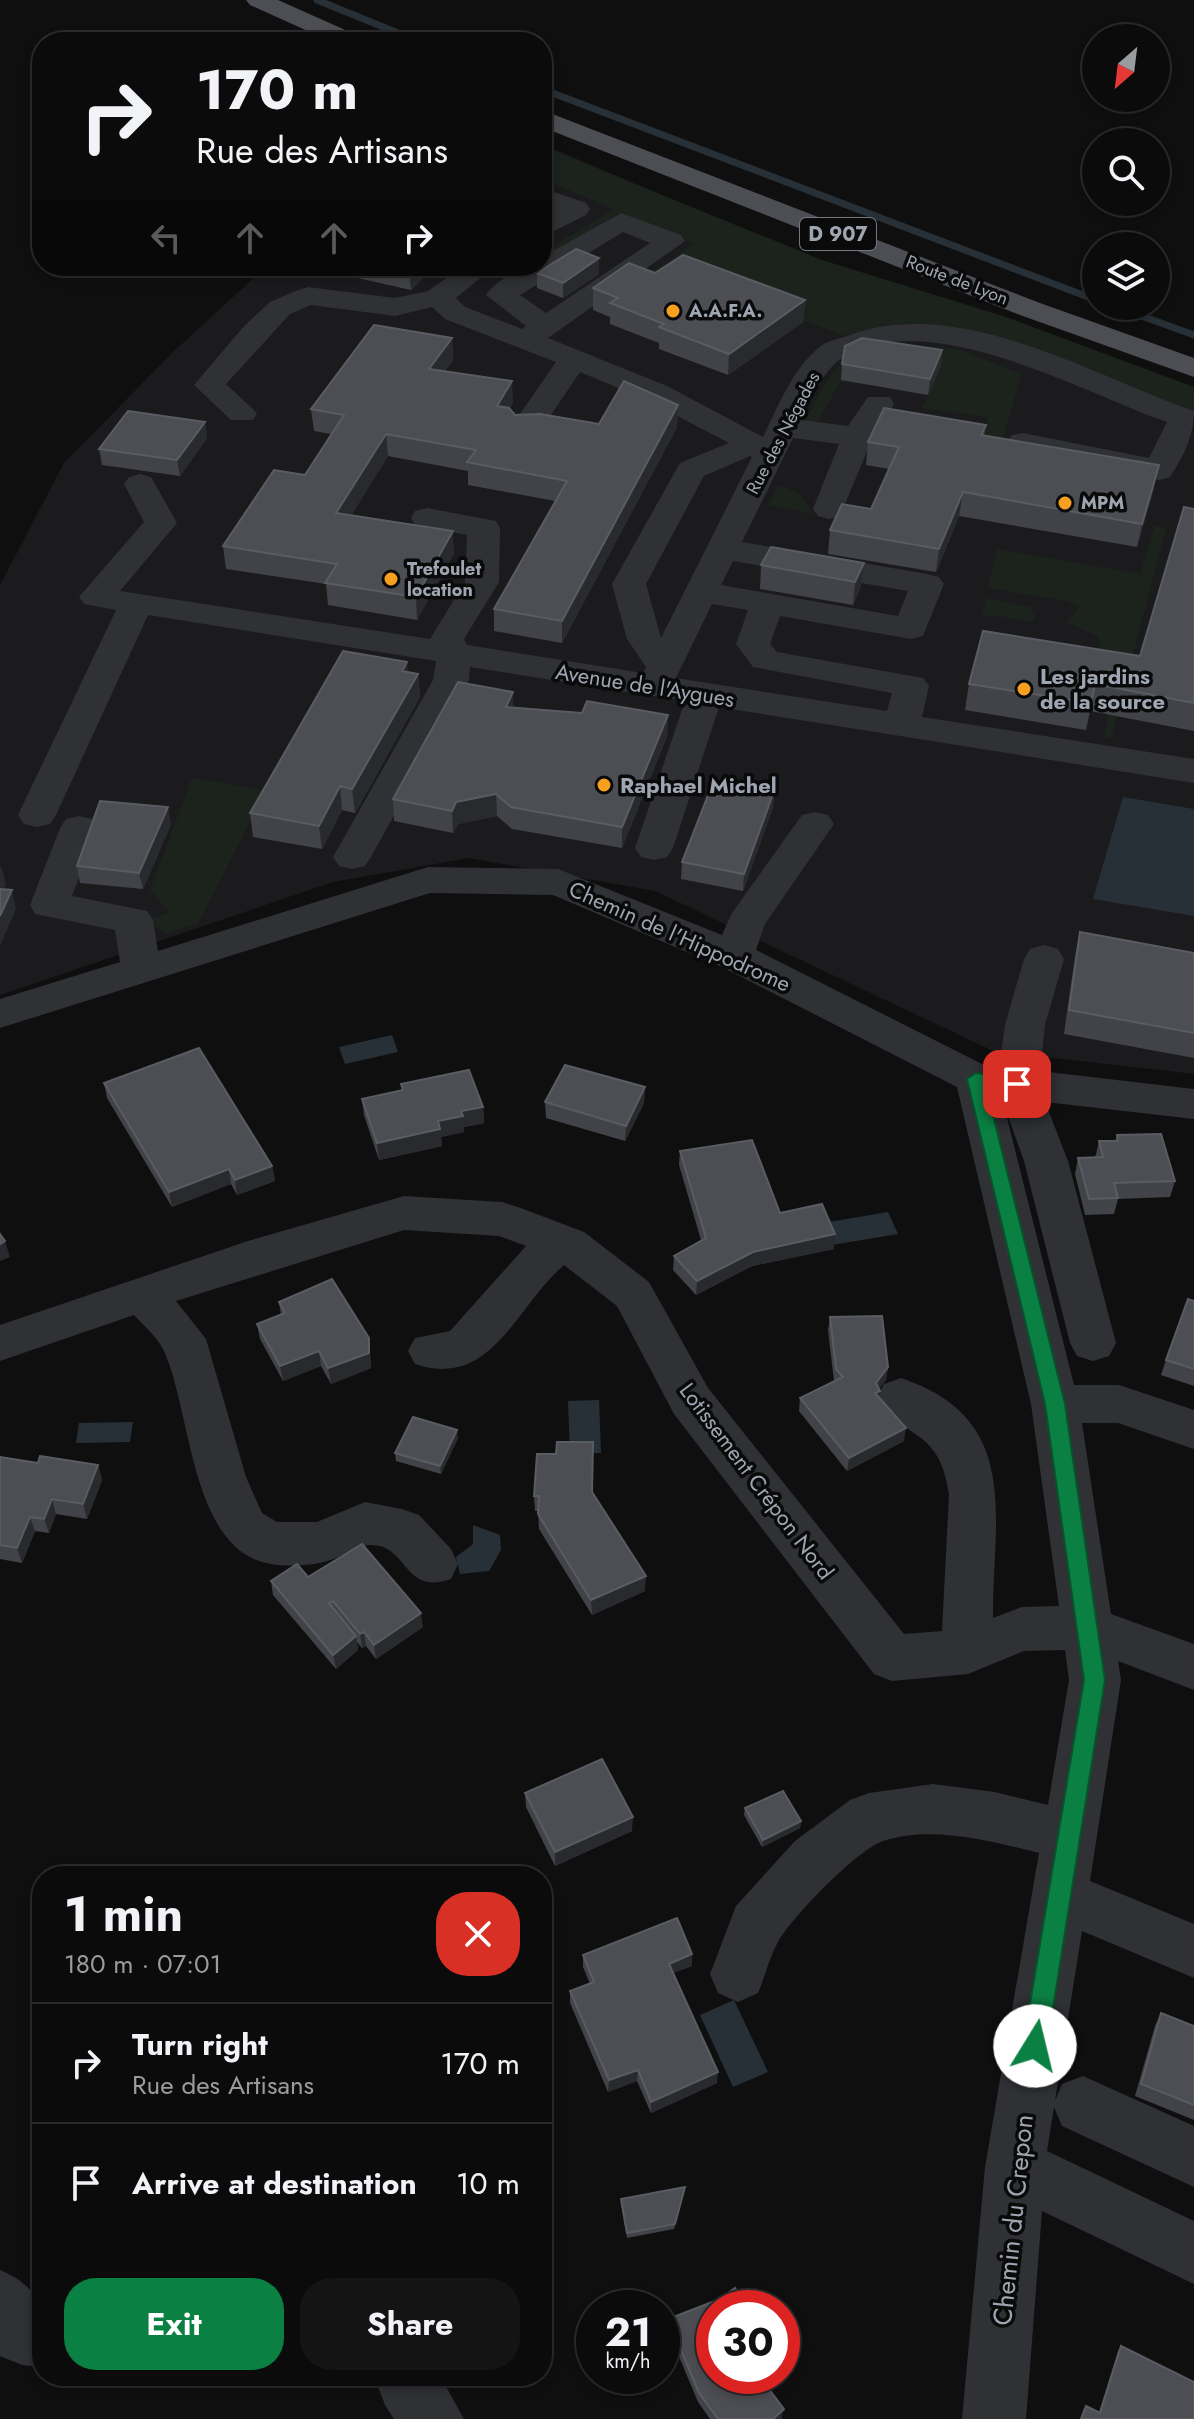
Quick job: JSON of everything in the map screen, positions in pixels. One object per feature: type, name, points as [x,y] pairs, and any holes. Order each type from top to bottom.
[{"type":"main road","points":[[258,0],[330,32]]},
{"type":"main road","name":"Route de Lyon","points":[[552,122],[1030,309],[1194,368]]},
{"type":"street","points":[[552,200],[576,209],[552,223]]},
{"type":"street","points":[[535,333],[671,241],[621,221],[552,263]]},
{"type":"street","points":[[242,413],[209,385],[255,331],[280,308],[308,296],[395,307],[438,297],[467,276]]},
{"type":"street","points":[[531,276],[500,295],[535,333]]},
{"type":"street","points":[[438,297],[455,313],[592,349],[721,422],[762,450]]},
{"type":"street","points":[[527,427],[592,349],[616,308]]},
{"type":"street","name":"Rue des Négades","points":[[659,676],[724,549],[762,450],[784,427],[808,377],[831,351],[874,336],[910,331],[943,333],[1003,350],[1190,419]]},
{"type":"street","points":[[829,509],[857,437],[879,404]]},
{"type":"street","points":[[1023,442],[1159,470],[1190,419]]},
{"type":"street","points":[[784,427],[857,437]]},
{"type":"street","points":[[659,676],[644,639],[629,584],[691,470],[762,450]]},
{"type":"street","name":"Avenue de l'Aygues","points":[[140,484],[161,523],[96,597],[454,654],[659,676],[705,694],[804,724],[902,725],[1194,771]]},
{"type":"street","points":[[352,857],[451,680],[454,654],[447,639],[482,582],[484,528],[427,518]]},
{"type":"street","points":[[701,592],[911,629],[927,584],[724,549]]},
{"type":"street","points":[[37,815],[136,604]]},
{"type":"street","points":[[767,604],[753,644],[765,660],[911,686],[902,725]]},
{"type":"street","points":[[877,681],[892,625]]},
{"type":"street","points":[[654,848],[705,694]]},
{"type":"street","points":[[734,956],[746,922],[815,824]]},
{"type":"street","points":[[79,828],[49,905],[133,920],[141,970]]},
{"type":"street","name":"Chemin de l'Hippodrome","points":[[0,1014],[428,880],[558,882],[734,956],[996,1082]]},
{"type":"street","points":[[996,1082],[1025,1025],[1044,959]]},
{"type":"street","points":[[996,1082],[1194,1104]]},
{"type":"street","points":[[996,1082],[1046,1161],[1093,1343]]},
{"type":"street","name":"Chemin du Crepon","points":[[994,2419],[1015,2167],[1095,1680],[1055,1404],[996,1082]]},
{"type":"street","name":"Lotissement Crépon Nord","points":[[0,1343],[248,1258],[404,1213],[502,1219],[568,1244],[633,1294],[691,1401],[892,1658],[968,1651],[1022,1629],[1086,1627]]},
{"type":"street","points":[[431,1351],[462,1349],[546,1254],[568,1244]]},
{"type":"street","points":[[143,1294],[183,1339],[222,1477],[244,1527],[270,1543],[320,1543],[365,1523],[402,1530],[433,1564]]},
{"type":"street","points":[[901,1397],[937,1417],[967,1459],[976,1503],[968,1579],[968,1651]]},
{"type":"street","points":[[1055,1404],[1119,1404],[1194,1430]]},
{"type":"street","points":[[1086,1627],[1194,1667]]},
{"type":"street","points":[[738,1974],[756,1925],[814,1859],[869,1818],[933,1809],[995,1817],[1070,1836]]},
{"type":"street","points":[[1060,1895],[1194,1951]]},
{"type":"street","points":[[1083,2105],[1194,2157]]},
{"type":"street","points":[[1015,2167],[1194,2253]]},
{"type":"street","points":[[0,2301],[22,2334],[32,2335]]},
{"type":"street","points":[[409,2386],[432,2419]]},
{"type":"shaded area","points":[[552,148],[893,294],[1194,391],[1194,1074],[993,1051],[655,891],[469,858],[333,882],[0,995],[0,585],[64,463],[174,351],[256,276],[552,276]]},
{"type":"shaded area","points":[[552,150],[822,260],[1003,316],[1194,387],[1194,411],[1034,355],[925,325],[890,325],[845,336],[678,272],[610,300],[694,244],[619,213],[552,253],[552,247],[614,209],[552,183]]},
{"type":"shaded area","points":[[904,344],[957,349],[1022,374],[1001,443],[982,442],[988,417],[922,408],[942,365],[894,358],[869,384],[840,382],[816,425],[805,421],[825,384],[841,365],[850,359]]},
{"type":"shaded area","points":[[779,485],[800,494],[813,514],[768,505]]},
{"type":"shaded area","points":[[1155,525],[1166,528],[1111,739],[1104,736],[1118,673],[1105,658],[1097,636],[1066,622],[1080,607],[1066,601],[988,588],[997,549],[1140,574]]},
{"type":"shaded area","points":[[986,598],[1030,607],[1035,617],[1032,622],[992,615],[981,618]]},
{"type":"shaded area","points":[[192,778],[266,790],[198,924],[166,933],[146,922],[169,912],[150,890]]},
{"type":"shaded area","points":[[1123,797],[1194,809],[1194,916],[1093,899]]},
{"type":"shaded area","points":[[392,1035],[398,1052],[345,1064],[339,1047]]},
{"type":"shaded area","points":[[888,1212],[898,1234],[832,1245],[823,1223]]},
{"type":"shaded area","points":[[599,1400],[601,1453],[570,1454],[568,1401]]},
{"type":"shaded area","points":[[133,1422],[130,1442],[76,1443],[79,1423]]},
{"type":"shaded area","points":[[473,1525],[500,1535],[501,1550],[489,1571],[460,1574],[456,1557],[473,1544]]},
{"type":"shaded area","points":[[734,2000],[768,2072],[733,2087],[700,2015]]},
{"type":"building","points":[[576,249],[599,258],[563,283],[545,276],[552,276],[552,264]]},
{"type":"building","points":[[683,255],[805,300],[729,354],[659,327],[664,324],[610,303],[618,298],[593,288],[629,263],[655,273]]},
{"type":"building","points":[[374,325],[452,338],[429,369],[512,381],[497,406],[509,408],[515,415],[540,414],[599,424],[624,381],[678,405],[562,621],[494,609],[567,481],[467,462],[476,450],[386,434],[336,513],[453,531],[416,597],[325,583],[337,564],[223,546],[274,470],[305,475],[344,415],[311,409]]},
{"type":"building","points":[[862,338],[942,350],[930,379],[842,364],[845,346]]},
{"type":"building","points":[[884,408],[986,425],[981,435],[1159,465],[1142,524],[963,492],[939,549],[830,530],[842,504],[871,509],[899,447],[868,442]]},
{"type":"building","points":[[128,411],[205,422],[177,460],[99,449]]},
{"type":"building","points":[[1184,507],[1194,509],[1194,703],[1095,684],[1091,703],[969,684],[983,631],[1140,656]]},
{"type":"building","points":[[771,547],[864,563],[855,582],[761,565]]},
{"type":"building","points":[[343,651],[407,662],[402,671],[418,674],[352,789],[340,786],[319,826],[250,813]]},
{"type":"building","points":[[458,682],[513,692],[506,707],[582,713],[587,701],[668,715],[622,827],[511,807],[496,794],[456,802],[452,811],[393,799]]},
{"type":"building","points":[[714,780],[774,791],[744,874],[682,862]]},
{"type":"building","points":[[100,801],[168,807],[139,873],[77,866]]},
{"type":"building","points":[[0,889],[12,890],[0,916]]},
{"type":"building","points":[[1080,932],[1194,953],[1194,1033],[1069,1010]]},
{"type":"building","points":[[199,1048],[272,1166],[235,1180],[229,1169],[169,1192],[104,1083]]},
{"type":"building","points":[[565,1065],[645,1087],[626,1126],[545,1102]]},
{"type":"building","points":[[469,1070],[483,1107],[461,1111],[463,1116],[438,1121],[440,1129],[377,1143],[362,1099],[403,1090],[401,1084]]},
{"type":"building","points":[[1161,1134],[1175,1181],[1114,1183],[1118,1198],[1089,1199],[1078,1158],[1103,1157],[1099,1141],[1118,1141],[1117,1135]]},
{"type":"building","points":[[752,1140],[780,1213],[822,1204],[835,1234],[753,1252],[697,1281],[674,1256],[706,1238],[680,1151]]},
{"type":"building","points":[[332,1279],[369,1338],[369,1353],[328,1368],[319,1351],[280,1366],[257,1324],[285,1313],[279,1302]]},
{"type":"building","points":[[1188,1299],[1194,1301],[1194,1369],[1166,1360]]},
{"type":"building","points":[[882,1316],[888,1367],[876,1383],[880,1391],[875,1393],[906,1428],[849,1458],[800,1398],[843,1377],[836,1369],[830,1317]]},
{"type":"building","points":[[413,1417],[457,1430],[440,1466],[395,1453]]},
{"type":"building","points":[[557,1442],[593,1442],[592,1492],[646,1576],[591,1600],[538,1514],[539,1496],[534,1496],[537,1454],[556,1454]]},
{"type":"building","points":[[40,1456],[98,1465],[83,1504],[52,1499],[44,1519],[30,1517],[17,1548],[0,1545],[0,1457],[38,1463]]},
{"type":"building","points":[[362,1544],[421,1613],[374,1645],[364,1632],[360,1634],[333,1601],[329,1603],[356,1636],[333,1655],[271,1581],[297,1564],[308,1577]]},
{"type":"building","points":[[602,1759],[633,1817],[555,1852],[525,1793]]},
{"type":"building","points":[[783,1791],[801,1821],[763,1840],[745,1808]]},
{"type":"building","points":[[677,1918],[692,1954],[669,1964],[718,2072],[651,2102],[638,2070],[609,2080],[570,1991],[594,1982],[583,1955]]},
{"type":"building","points":[[1161,2013],[1194,2026],[1194,2105],[1141,2084]]},
{"type":"building","points":[[685,2187],[675,2224],[627,2233],[621,2199]]},
{"type":"building","points":[[696,2308],[696,2386],[680,2348],[680,2314]]},
{"type":"building","points":[[1121,2346],[1194,2382],[1194,2419],[1081,2419],[1086,2406],[1100,2413]]},
{"type":"building","points":[[700,2394],[773,2394],[784,2409],[773,2419],[718,2419]]},
{"type":"waterway","points":[[317,0],[395,32]]},
{"type":"waterway","points":[[552,93],[1082,295]]},
{"type":"waterway","points":[[1153,320],[1194,335]]},
{"type":"place","name":"A.A.F.A.","points":[[673,311]]},
{"type":"place","name":"MPM","points":[[1065,503]]},
{"type":"place","name":"Trefoulet location","points":[[391,579]]},
{"type":"place","name":"Les jardins de la source","points":[[1024,689]]},
{"type":"place","name":"Raphael Michel","points":[[604,785]]},
{"type":"route","points":[[1017,1084],[976,1079],[1055,1404],[1095,1680],[1035,2046]]}]
